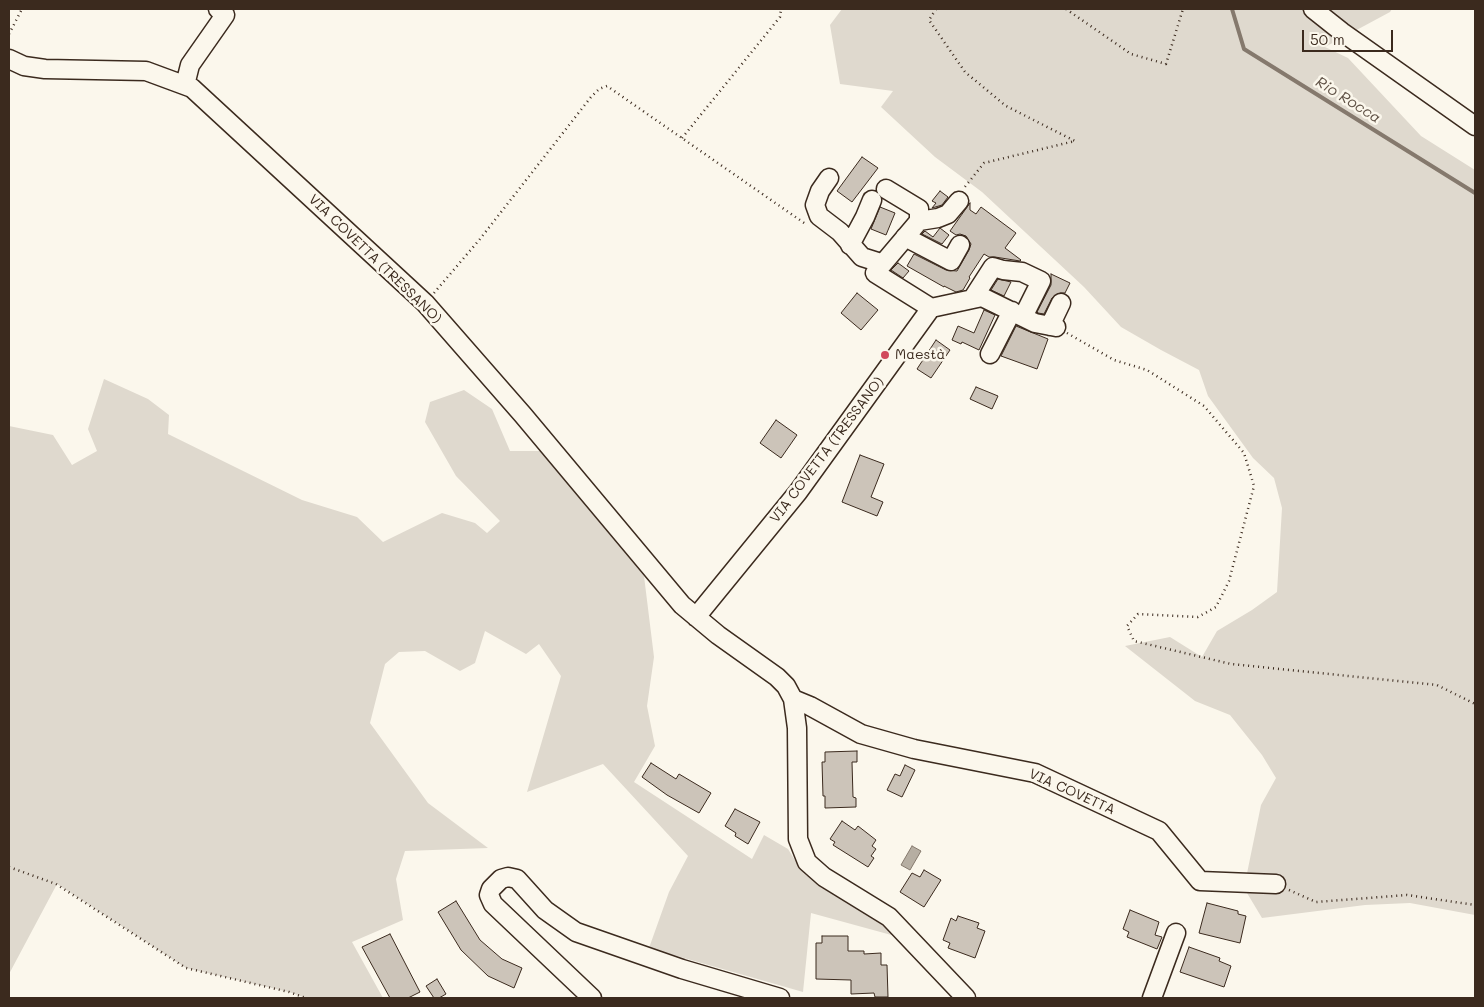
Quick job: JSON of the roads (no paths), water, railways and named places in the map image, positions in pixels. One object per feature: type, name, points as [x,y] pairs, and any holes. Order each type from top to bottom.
[{"type":"street","points":[[185,85],[190,65],[225,15],[218,9]]},
{"type":"street","points":[[1313,9],[1342,32],[1475,126]]},
{"type":"street","name":"VIA COVETTA (TRESSANO)","points":[[16,62],[45,69],[146,71],[192,88],[425,303],[682,605],[718,635],[786,686],[793,700],[797,728],[798,838],[807,862],[824,877],[888,917],[966,998]]},
{"type":"street","points":[[829,178],[820,191],[815,205],[819,216],[840,232],[862,257],[881,264]]},
{"type":"street","points":[[886,188],[919,209],[919,221]]},
{"type":"street","points":[[961,194],[948,214],[938,218],[919,221],[875,273],[931,308],[982,297],[1035,323],[1053,327],[1061,303]]},
{"type":"street","points":[[850,245],[872,200]]},
{"type":"street","points":[[905,237],[951,261],[960,245]]},
{"type":"street","points":[[973,298],[994,267],[1022,272],[1041,281],[990,354]]},
{"type":"street","name":"VIA COVETTA (TRESSANO)","points":[[696,617],[798,492],[931,308]]},
{"type":"street","name":"VIA COVETTA","points":[[793,700],[810,706],[861,734],[914,749],[1035,773],[1159,831],[1200,881],[1276,884]]},
{"type":"street","points":[[592,998],[493,904],[489,895],[491,889],[501,879],[508,877],[517,880],[545,910],[576,932],[682,969],[780,998]]},
{"type":"street","points":[[1152,998],[1176,933]]},
{"type":"waterway","name":"Rio Rocca","points":[[1232,9],[1244,49],[1475,193]]},
{"type":"place","name":"Maestà","points":[[885,355]]}]
